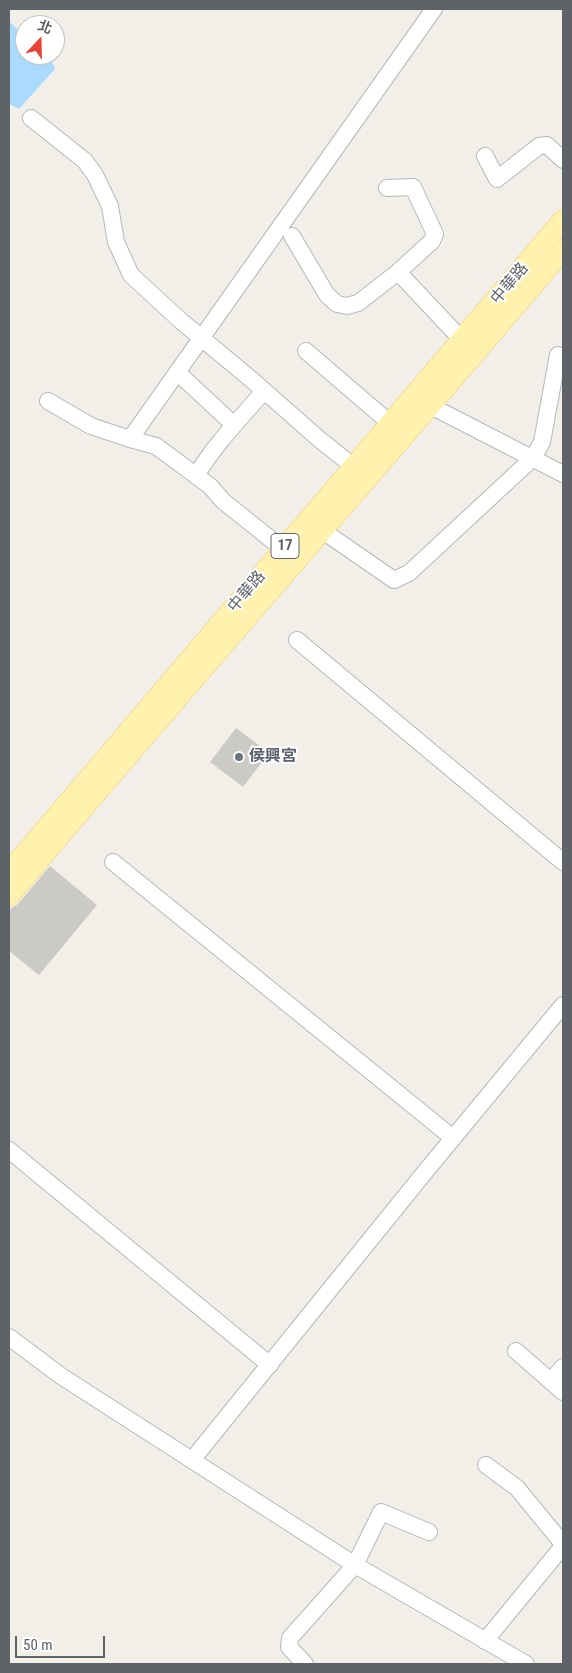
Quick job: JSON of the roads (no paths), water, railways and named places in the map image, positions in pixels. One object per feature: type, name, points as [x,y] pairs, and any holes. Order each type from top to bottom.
[{"type":"main road","name":"中華路","points":[[9,872],[354,466],[391,424],[423,402],[462,340],[563,220]]},
{"type":"main road","name":"中華路","points":[[9,896],[323,531],[423,402],[563,250]]},
{"type":"street","points":[[130,439],[434,9]]},
{"type":"street","points":[[31,118],[85,161],[95,176],[110,206],[116,242],[131,275],[319,439],[354,466]]},
{"type":"street","points":[[485,156],[497,179],[539,146],[547,145],[563,160]]},
{"type":"street","points":[[292,236],[327,295],[337,304],[347,306],[358,303],[398,272],[432,241],[435,234],[413,187],[387,188]]},
{"type":"street","points":[[398,272],[462,340]]},
{"type":"street","points":[[306,351],[391,424]]},
{"type":"street","points":[[323,531],[394,580],[409,573],[533,458],[542,442],[558,355]]},
{"type":"street","points":[[177,372],[234,425]]},
{"type":"street","points":[[196,476],[203,463],[264,391]]},
{"type":"street","points":[[48,401],[91,426],[156,446],[210,486],[223,501],[283,549]]},
{"type":"street","points":[[423,402],[563,474]]},
{"type":"street","points":[[297,640],[563,862]]},
{"type":"street","points":[[113,862],[453,1138]]},
{"type":"street","points":[[192,1460],[563,1004]]},
{"type":"street","points":[[9,1150],[270,1365]]},
{"type":"street","points":[[9,1337],[61,1376],[355,1565],[524,1664]]},
{"type":"street","points":[[516,1351],[557,1386],[563,1367]]},
{"type":"street","points":[[485,1641],[563,1545],[517,1488],[486,1465]]},
{"type":"street","points":[[305,1664],[289,1647],[290,1638],[355,1565],[381,1512],[429,1532]]},
{"type":"water","points":[[9,21],[15,27],[15,65],[54,65],[55,69],[19,109],[9,104]]},
{"type":"place","name":"侯興宮","points":[[239,757]]}]
